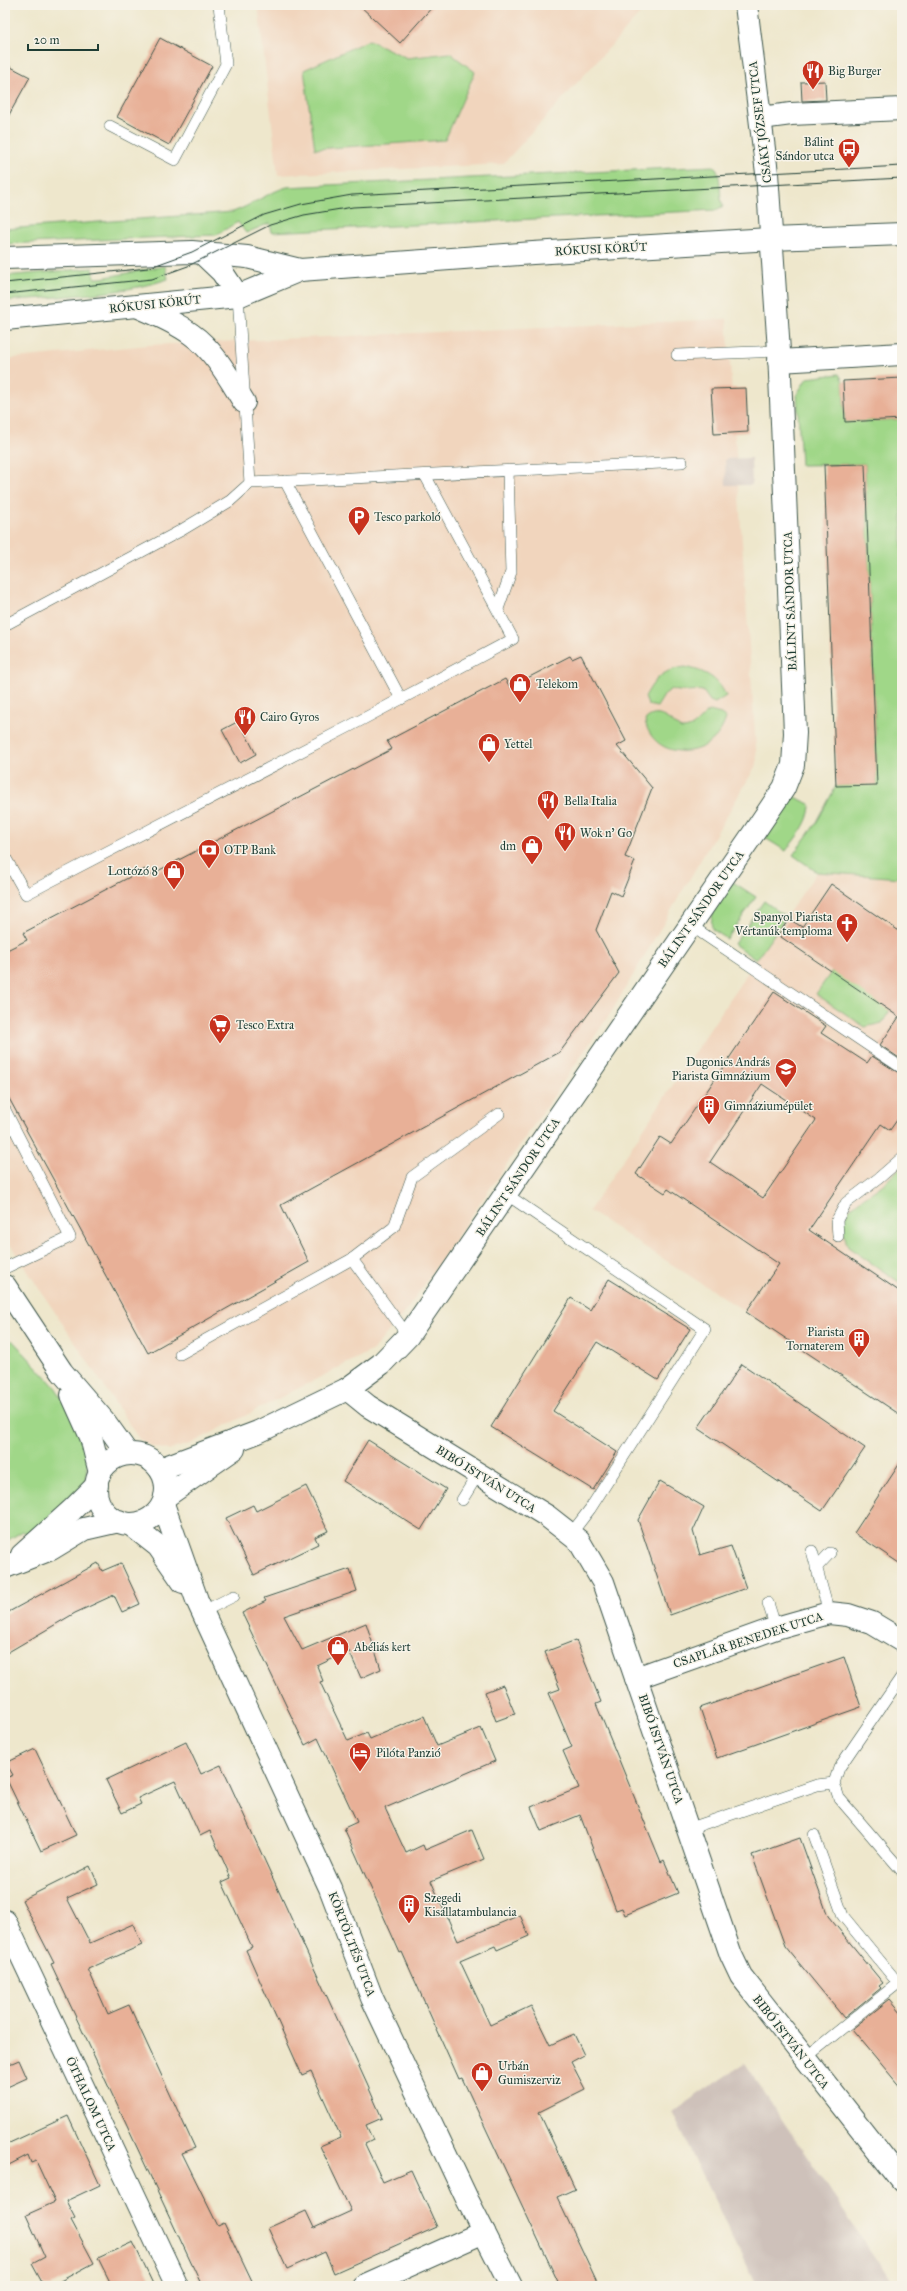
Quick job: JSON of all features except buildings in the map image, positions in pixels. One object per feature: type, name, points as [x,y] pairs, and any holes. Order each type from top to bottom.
[{"type":"street","name":"CSÁKY JÓZSEF UTCA","points":[[746,5],[761,118],[771,239]]},
{"type":"street","points":[[761,118],[791,114],[902,109]]},
{"type":"street","name":"RÓKUSI KÖRÚT","points":[[5,258],[86,254],[202,253],[247,257],[300,270],[533,253],[771,239],[902,234]]},
{"type":"street","name":"BÁLINT SÁNDOR UTCA","points":[[160,1469],[258,1432],[347,1389],[381,1364],[408,1336],[784,788],[793,765],[796,733],[779,356],[771,239]]},
{"type":"street","points":[[202,253],[222,272],[238,296]]},
{"type":"street","name":"RÓKUSI KÖRÚT","points":[[5,319],[238,296],[300,270]]},
{"type":"street","points":[[136,306],[168,319],[192,334],[222,367],[244,402]]},
{"type":"street","points":[[779,356],[902,354]]},
{"type":"street","points":[[5,1286],[62,1372],[105,1422],[128,1454]]},
{"type":"street","points":[[62,1372],[92,1437],[98,1479],[97,1496],[102,1507],[109,1515],[125,1522]]},
{"type":"street","name":"BIBÓ ISTVÁN UTCA","points":[[347,1389],[368,1406],[547,1516],[579,1541],[603,1582],[731,1955],[740,1976],[804,2059],[902,2181]]},
{"type":"street","name":"BÁLINT SÁNDOR UTCA","points":[[164,1501],[258,1432]]},
{"type":"street","points":[[128,1454],[146,1457],[160,1469],[166,1482],[164,1501],[153,1516],[142,1522],[125,1522],[84,1529],[51,1549],[9,1565],[72,1510],[98,1479],[107,1463],[117,1457],[128,1454]]},
{"type":"street","name":"KÖRTÖLTÉS UTCA","points":[[164,1501],[199,1606],[330,1888],[372,1998],[511,2286]]},
{"type":"street","name":"KÖRTÖLTÉS UTCA","points":[[125,1522],[158,1546],[199,1606]]},
{"type":"street","name":"CSAPLÁR BENEDEK UTCA","points":[[636,1678],[776,1628],[829,1613],[848,1615],[872,1624],[902,1642]]},
{"type":"street","name":"ÖTHALOM UTCA","points":[[5,1922],[176,2286]]},
{"type":"street","points":[[363,2286],[484,2232]]},
{"type":"lane","points":[[110,126],[175,160],[226,64],[220,5]]},
{"type":"lane","points":[[238,296],[242,332],[244,402],[250,483]]},
{"type":"lane","points":[[677,355],[779,356]]},
{"type":"lane","points":[[5,625],[180,531],[230,501],[250,483],[682,462]]},
{"type":"lane","points":[[498,610],[511,572],[508,471]]},
{"type":"lane","points":[[5,857],[26,894],[401,699],[513,639],[425,475]]},
{"type":"lane","points":[[284,481],[401,699]]},
{"type":"lane","points":[[690,925],[902,1068]]},
{"type":"lane","points":[[5,1110],[70,1237],[5,1268]]},
{"type":"lane","points":[[180,1354],[352,1259],[394,1227],[412,1177],[499,1114]]},
{"type":"lane","points":[[838,1236],[837,1220],[846,1203],[902,1158]]},
{"type":"lane","points":[[506,1194],[705,1329],[590,1509],[570,1535]]},
{"type":"lane","points":[[352,1259],[408,1336]]},
{"type":"lane","points":[[462,1500],[478,1474]]},
{"type":"lane","points":[[812,1551],[829,1613]]},
{"type":"lane","points":[[816,1568],[830,1553]]},
{"type":"lane","points":[[199,1606],[234,1596]]},
{"type":"lane","points":[[768,1603],[776,1628]]},
{"type":"lane","points":[[902,1676],[839,1768],[834,1784],[839,1798],[902,1871]]},
{"type":"lane","points":[[688,1829],[817,1785],[834,1784]]},
{"type":"lane","points":[[804,2059],[900,1981],[842,1916],[814,1835]]},
{"type":"shaded area","points":[[258,5],[648,5],[503,164],[278,175]]},
{"type":"shaded area","points":[[727,319],[757,764],[612,1011],[408,1308],[373,1350],[190,1444],[168,1450],[151,1446],[139,1439],[5,1237],[5,359],[149,345]]},
{"type":"shaded area","points":[[751,458],[752,485],[726,485],[725,459]]},
{"type":"shaded area","name":"Dugonics András Piarista Gimnázium","points":[[817,872],[902,879],[902,1416],[746,1312],[589,1211],[756,960]]},
{"type":"shaded area","points":[[744,2063],[894,2286],[756,2286],[672,2112]]},
{"type":"green space","points":[[369,40],[407,58],[450,53],[475,72],[445,140],[315,149],[304,70]]},
{"type":"green space","points":[[714,166],[717,170],[723,206],[716,210],[272,232],[270,223],[246,233],[238,222],[216,235],[5,244],[5,229],[233,212],[273,192],[287,187]]},
{"type":"green space","points":[[165,266],[168,279],[148,285],[108,292],[5,301],[5,276],[93,268],[94,278],[101,278]]},
{"type":"green space","points":[[839,374],[843,381],[845,422],[902,419],[902,878],[817,872],[793,855],[817,822],[836,786],[877,784],[865,464],[801,465],[797,394],[807,378]]},
{"type":"green space","points":[[685,667],[710,676],[723,689],[726,696],[715,703],[710,701],[703,691],[680,691],[671,689],[665,694],[657,707],[648,705],[645,697],[656,680],[671,670]]},
{"type":"green space","points":[[710,711],[721,714],[726,718],[719,733],[709,743],[697,749],[683,751],[670,749],[659,743],[650,734],[645,720],[650,716],[659,715],[668,719],[681,729],[686,729]]},
{"type":"green space","points":[[792,796],[810,804],[808,817],[805,824],[786,851],[765,838]]},
{"type":"green space","points":[[733,882],[756,897],[727,939],[712,929],[712,915],[717,903]]},
{"type":"green space","points":[[764,901],[786,917],[756,960],[734,944]]},
{"type":"green space","points":[[832,971],[890,998],[889,1012],[882,1023],[865,1027],[816,994]]},
{"type":"green space","points":[[902,1166],[902,1284],[848,1247],[844,1234],[844,1224],[850,1209],[856,1203],[885,1183]]},
{"type":"green space","points":[[12,1340],[55,1387],[80,1424],[88,1462],[84,1486],[29,1536],[23,1531],[5,1542],[5,1345]]},
{"type":"tram line","points":[[5,283],[148,268],[192,252],[264,215],[301,204],[352,195],[902,166]]},
{"type":"tram line","points":[[5,294],[152,279],[188,266],[270,225],[304,215],[353,207],[902,178]]},
{"type":"place","name":"Big Burger","points":[[813,90]]},
{"type":"place","name":"Bálint Sándor utca","points":[[849,168]]},
{"type":"place","name":"Tesco parkoló","points":[[359,536]]},
{"type":"place","name":"Telekom","points":[[520,704]]},
{"type":"place","name":"Cairo Gyros","points":[[245,736]]},
{"type":"place","name":"Yettel","points":[[489,764]]},
{"type":"place","name":"Bella Italia","points":[[548,820]]},
{"type":"place","name":"Wok n' Go","points":[[565,852]]},
{"type":"place","name":"dm","points":[[532,866]]},
{"type":"place","name":"OTP Bank","points":[[209,870]]},
{"type":"place","name":"Lottózó 8","points":[[174,890]]},
{"type":"place","name":"Spanyol Piarista Vértanúk temploma","points":[[847,944]]},
{"type":"place","name":"Tesco Extra","points":[[220,1044]]},
{"type":"place","name":"Dugonics András Piarista Gimnázium","points":[[786,1088]]},
{"type":"place","name":"Gimnáziumépület","points":[[709,1126]]},
{"type":"place","name":"Piarista Tornaterem","points":[[859,1358]]},
{"type":"place","name":"Abéliás kert","points":[[338,1666]]},
{"type":"place","name":"Pilóta Panzió","points":[[360,1772]]},
{"type":"place","name":"Szegedi Kisállatambulancia","points":[[409,1924]]},
{"type":"place","name":"Urbán Gumiszerviz","points":[[482,2092]]}]
